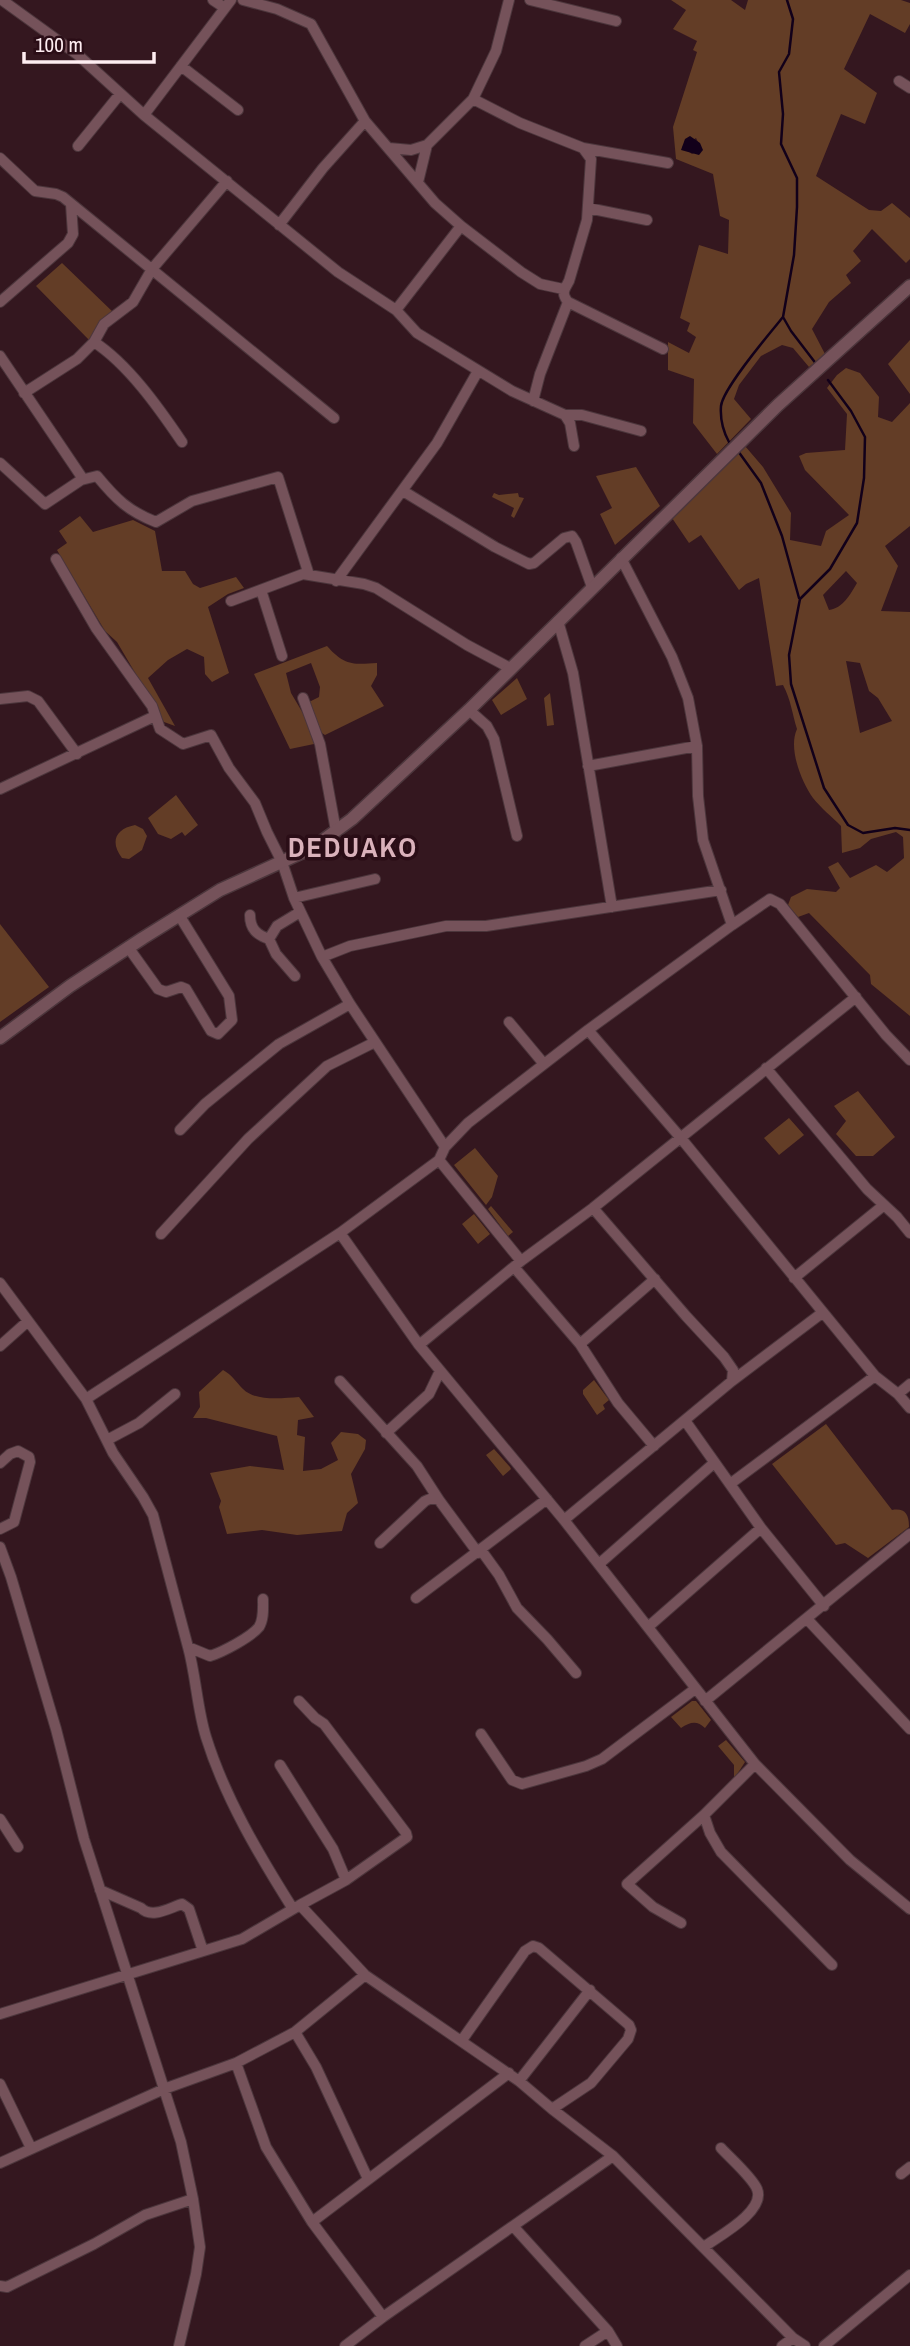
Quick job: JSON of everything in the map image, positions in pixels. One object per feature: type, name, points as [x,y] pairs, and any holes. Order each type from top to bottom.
[{"type":"street","points":[[2,0],[78,55],[144,115],[338,272],[396,310],[417,333],[533,401],[565,415],[582,415],[641,431]]},
{"type":"street","points":[[144,115],[228,4],[213,0]]},
{"type":"street","points":[[243,0],[277,9],[311,24],[365,121],[435,203],[531,279],[563,289]]},
{"type":"street","points":[[389,148],[411,150],[428,145],[474,99],[496,51],[509,0]]},
{"type":"street","points":[[530,0],[616,21]]},
{"type":"street","points":[[181,66],[238,110]]},
{"type":"street","points":[[899,81],[910,88]]},
{"type":"street","points":[[78,146],[120,94]]},
{"type":"street","points":[[474,99],[520,123],[583,148],[668,163]]},
{"type":"street","points":[[279,225],[323,167],[365,121]]},
{"type":"street","points":[[418,182],[428,145]]},
{"type":"street","points":[[583,148],[591,159],[588,208],[563,296],[568,302],[663,349]]},
{"type":"street","points":[[0,158],[35,191],[56,194],[71,204],[334,418]]},
{"type":"street","points":[[24,393],[77,359],[94,342],[104,324],[133,302],[152,269],[227,181]]},
{"type":"street","points":[[0,302],[68,243],[73,234],[71,204]]},
{"type":"street","points":[[588,208],[647,220]]},
{"type":"street","points":[[396,310],[461,226]]},
{"type":"street","points":[[0,1038],[69,986],[179,915],[242,879],[314,847],[336,831],[470,710],[778,405],[910,286]]},
{"type":"street","points":[[533,401],[540,374],[568,302]]},
{"type":"street","points":[[94,342],[108,352],[151,398],[182,442]]},
{"type":"street","points":[[0,356],[81,476],[81,480]]},
{"type":"street","points":[[337,581],[437,443],[478,371]]},
{"type":"street","points":[[565,415],[570,423],[574,446]]},
{"type":"street","points":[[0,463],[45,504],[52,502],[81,480],[97,476],[118,500],[135,514],[156,522],[192,501],[278,477],[309,575]]},
{"type":"street","points":[[402,491],[495,547],[529,564],[534,563],[564,538],[572,536],[592,587]]},
{"type":"street","points":[[621,558],[672,657],[688,698],[697,746],[698,796],[703,840],[732,925]]},
{"type":"street","points":[[56,559],[96,628],[152,706],[162,732],[183,744],[207,734],[213,737],[229,768],[250,793],[322,957],[374,1042],[445,1147]]},
{"type":"street","points":[[231,601],[299,575],[364,583],[510,668]]},
{"type":"street","points":[[261,590],[282,656]]},
{"type":"street","points":[[558,621],[571,660],[612,907]]},
{"type":"street","points":[[0,699],[28,696],[38,701],[77,754]]},
{"type":"street","points":[[303,698],[320,744],[336,831]]},
{"type":"street","points":[[470,710],[481,719],[494,739],[517,836]]},
{"type":"street","points":[[0,789],[155,716]]},
{"type":"street","points":[[588,766],[697,746]]},
{"type":"street","points":[[294,898],[374,880]]},
{"type":"street","points":[[322,957],[350,946],[446,926],[486,926],[721,890]]},
{"type":"street","points":[[86,1399],[340,1233],[439,1160],[445,1147],[468,1123],[588,1030],[767,901],[775,900],[910,1060]]},
{"type":"street","points":[[270,940],[277,926],[300,912]]},
{"type":"street","points":[[128,947],[158,989],[166,992],[181,986],[186,989],[212,1032],[218,1034],[232,1020],[229,996],[179,915]]},
{"type":"street","points":[[250,915],[251,927],[260,936],[270,940],[276,954],[295,976]]},
{"type":"street","points":[[419,1345],[517,1264],[593,1208],[856,997]]},
{"type":"street","points":[[180,1129],[205,1104],[279,1044],[350,1004]]},
{"type":"street","points":[[509,1022],[544,1064]]},
{"type":"street","points":[[588,1030],[680,1137],[875,1376],[898,1394],[910,1408]]},
{"type":"street","points":[[161,1234],[248,1139],[327,1066],[374,1042]]},
{"type":"street","points":[[766,1068],[867,1189],[910,1233]]},
{"type":"street","points":[[439,1160],[580,1344],[618,1403],[654,1446]]},
{"type":"street","points":[[794,1278],[884,1205]]},
{"type":"street","points":[[593,1208],[724,1357],[733,1370],[733,1381]]},
{"type":"street","points":[[340,1233],[419,1345],[564,1520],[755,1764],[850,1860],[910,1909]]},
{"type":"street","points":[[580,1344],[655,1279]]},
{"type":"street","points":[[0,1283],[86,1399],[107,1440],[153,1515],[188,1647],[205,1733],[214,1758],[243,1825],[264,1863],[296,1907],[365,1975],[509,2073],[612,2156],[805,2346]]},
{"type":"street","points":[[564,1520],[733,1381],[822,1313]]},
{"type":"street","points":[[0,1346],[29,1321]]},
{"type":"street","points":[[386,1433],[429,1394],[440,1371]]},
{"type":"street","points":[[730,1484],[875,1376]]},
{"type":"street","points":[[340,1381],[417,1466],[439,1500],[499,1574],[517,1608],[576,1673]]},
{"type":"street","points":[[898,1394],[910,1384]]},
{"type":"street","points":[[107,1440],[139,1423],[175,1394]]},
{"type":"street","points":[[686,1422],[761,1528],[824,1606]]},
{"type":"street","points":[[0,1463],[18,1451],[29,1457],[30,1462],[14,1522],[0,1529]]},
{"type":"street","points":[[599,1564],[714,1463]]},
{"type":"street","points":[[380,1543],[425,1501],[432,1498],[439,1500]]},
{"type":"street","points":[[416,1598],[547,1499]]},
{"type":"street","points":[[648,1627],[761,1528]]},
{"type":"street","points":[[705,1701],[910,1534]]},
{"type":"street","points":[[0,1547],[55,1729],[84,1839],[181,2142],[200,2248],[178,2346]]},
{"type":"street","points":[[188,1647],[210,1656],[238,1641],[258,1627],[263,1616],[263,1599]]},
{"type":"street","points":[[807,1619],[909,1727]]},
{"type":"street","points":[[481,1734],[512,1780],[522,1784],[602,1759],[695,1689]]},
{"type":"street","points":[[0,2014],[242,1939],[346,1880],[407,1837],[324,1724],[299,1701]]},
{"type":"street","points":[[681,1923],[653,1907],[627,1884],[704,1815],[755,1764]]},
{"type":"street","points":[[281,1765],[333,1849],[346,1880]]},
{"type":"street","points":[[704,1815],[721,1852],[832,1965]]},
{"type":"street","points":[[0,1819],[18,1847]]},
{"type":"street","points":[[100,1891],[152,1914],[182,1904],[189,1909],[203,1951]]},
{"type":"street","points":[[462,2040],[529,1947],[539,1948],[629,2025],[631,2035],[591,2083],[552,2109]]},
{"type":"street","points":[[0,2163],[164,2089],[236,2063],[295,2032],[365,1975]]},
{"type":"street","points":[[519,2081],[590,1990]]},
{"type":"street","points":[[295,2032],[316,2067],[368,2179]]},
{"type":"street","points":[[236,2063],[266,2147],[312,2222],[383,2317]]},
{"type":"street","points":[[312,2222],[509,2073]]},
{"type":"street","points":[[0,2084],[31,2148]]},
{"type":"street","points":[[705,2246],[743,2219],[759,2199],[757,2189],[721,2148]]},
{"type":"street","points":[[345,2346],[612,2156]]},
{"type":"street","points":[[0,2286],[7,2287],[44,2269],[145,2215],[193,2199]]},
{"type":"street","points":[[513,2226],[608,2331],[617,2346]]},
{"type":"street","points":[[824,2346],[908,2282]]},
{"type":"street","points":[[585,2346],[608,2331]]},
{"type":"street","points":[[782,2346],[793,2337]]},
{"type":"shaded area","points":[[671,0],[731,0],[745,10],[748,0],[901,0],[910,3],[910,24],[905,33],[870,14],[844,69],[877,93],[865,124],[841,114],[816,176],[869,210],[881,211],[892,203],[910,218],[910,259],[906,263],[872,229],[853,251],[861,261],[846,275],[851,283],[829,302],[812,329],[825,354],[809,367],[793,348],[782,345],[761,356],[739,385],[734,399],[751,419],[717,454],[693,423],[694,379],[668,370],[668,342],[689,353],[696,337],[687,331],[690,323],[680,318],[699,245],[728,254],[729,220],[720,216],[713,174],[676,159],[673,127],[697,52],[693,50],[697,41],[673,29],[686,10]],"holes":[[[696,138],[702,150],[692,154],[682,147]]]},
{"type":"shaded area","points":[[690,136],[700,143],[703,150],[699,155],[681,150],[685,139]]},
{"type":"shaded area","points":[[62,263],[114,313],[90,341],[36,286]]},
{"type":"shaded area","points":[[910,340],[910,394],[888,364]]},
{"type":"shaded area","points":[[846,368],[860,373],[879,397],[878,417],[892,422],[910,403],[910,526],[885,546],[898,566],[881,611],[910,612],[910,1016],[871,984],[870,975],[809,913],[798,917],[788,905],[791,897],[807,889],[836,892],[840,888],[828,867],[838,862],[850,878],[876,865],[887,872],[904,858],[903,837],[896,832],[871,839],[860,848],[842,853],[841,826],[813,798],[797,764],[794,745],[797,729],[783,685],[776,686],[759,578],[739,590],[701,535],[689,543],[672,518],[745,446],[763,467],[791,513],[790,540],[821,546],[826,531],[849,515],[805,470],[799,456],[845,450],[847,414],[827,388]],"holes":[[[846,571],[857,583],[842,604],[829,610],[823,595]],[[846,661],[860,663],[869,691],[878,698],[892,721],[860,733]]]},
{"type":"shaded area","points":[[636,467],[660,506],[615,545],[600,514],[612,508],[596,476]]},
{"type":"shaded area","points":[[494,493],[518,493],[519,497],[524,498],[514,518],[511,516],[514,508],[492,497]]},
{"type":"shaded area","points":[[80,516],[93,532],[133,520],[155,531],[162,571],[185,571],[193,584],[200,588],[236,577],[244,588],[228,594],[208,607],[229,673],[212,682],[205,674],[204,657],[187,649],[168,660],[148,678],[175,726],[164,722],[117,642],[105,631],[57,550],[67,543],[59,531]]},
{"type":"shaded area","points":[[327,646],[338,657],[349,662],[377,663],[377,675],[371,686],[384,706],[325,735],[317,730],[307,703],[319,697],[320,687],[311,663],[286,673],[291,693],[317,737],[314,744],[290,749],[254,674]]},
{"type":"shaded area","points":[[517,678],[527,699],[501,715],[492,700]]},
{"type":"shaded area","points":[[550,693],[554,725],[547,726],[544,698]]},
{"type":"shaded area","points":[[176,795],[198,825],[185,836],[182,832],[171,839],[158,834],[148,818]]},
{"type":"shaded area","points":[[135,825],[143,829],[147,836],[142,850],[129,859],[122,858],[116,847],[116,837],[123,830]]},
{"type":"shaded area","points":[[0,924],[49,987],[0,1022]]},
{"type":"shaded area","points":[[858,1091],[895,1137],[873,1156],[856,1156],[836,1134],[846,1121],[834,1106]]},
{"type":"shaded area","points":[[789,1118],[804,1135],[779,1155],[764,1138]]},
{"type":"shaded area","points":[[475,1148],[498,1176],[492,1197],[486,1205],[454,1165]]},
{"type":"shaded area","points":[[491,1206],[513,1232],[508,1236],[488,1209]]},
{"type":"shaded area","points":[[474,1214],[490,1234],[478,1244],[462,1224]]},
{"type":"shaded area","points":[[223,1370],[243,1389],[255,1396],[299,1397],[314,1417],[298,1420],[297,1435],[305,1437],[303,1471],[321,1469],[338,1460],[331,1443],[341,1432],[358,1434],[366,1440],[365,1449],[351,1474],[358,1503],[347,1513],[342,1531],[297,1535],[262,1530],[227,1534],[219,1507],[221,1501],[210,1473],[250,1466],[284,1470],[277,1436],[206,1418],[193,1418],[200,1407],[199,1392]]},
{"type":"shaded area","points":[[594,1380],[609,1400],[603,1405],[605,1409],[597,1415],[583,1394],[583,1390]]},
{"type":"shaded area","points":[[826,1424],[892,1510],[903,1511],[908,1519],[909,1527],[868,1558],[845,1543],[836,1545],[772,1464]]},
{"type":"shaded area","points":[[494,1449],[511,1469],[503,1476],[486,1455]]},
{"type":"shaded area","points":[[692,1701],[696,1701],[711,1720],[705,1728],[693,1723],[681,1728],[671,1717]]},
{"type":"shaded area","points":[[726,1740],[745,1762],[734,1779],[734,1765],[718,1746]]},
{"type":"waterway","points":[[787,0],[793,19],[789,54],[779,72],[783,114],[781,144],[797,178],[797,207],[794,255],[783,317],[817,365]]},
{"type":"waterway","points":[[729,442],[722,420],[721,406],[724,398],[748,361],[783,317]]},
{"type":"waterway","points":[[828,380],[851,411],[865,437],[864,478],[857,523],[830,569],[800,599],[789,655],[791,684],[824,788],[848,825],[863,833],[895,828],[910,830]]},
{"type":"waterway","points":[[738,451],[761,483],[782,536],[799,598]]},
{"type":"district","name":"DEDUAKO","points":[[353,847]]}]
